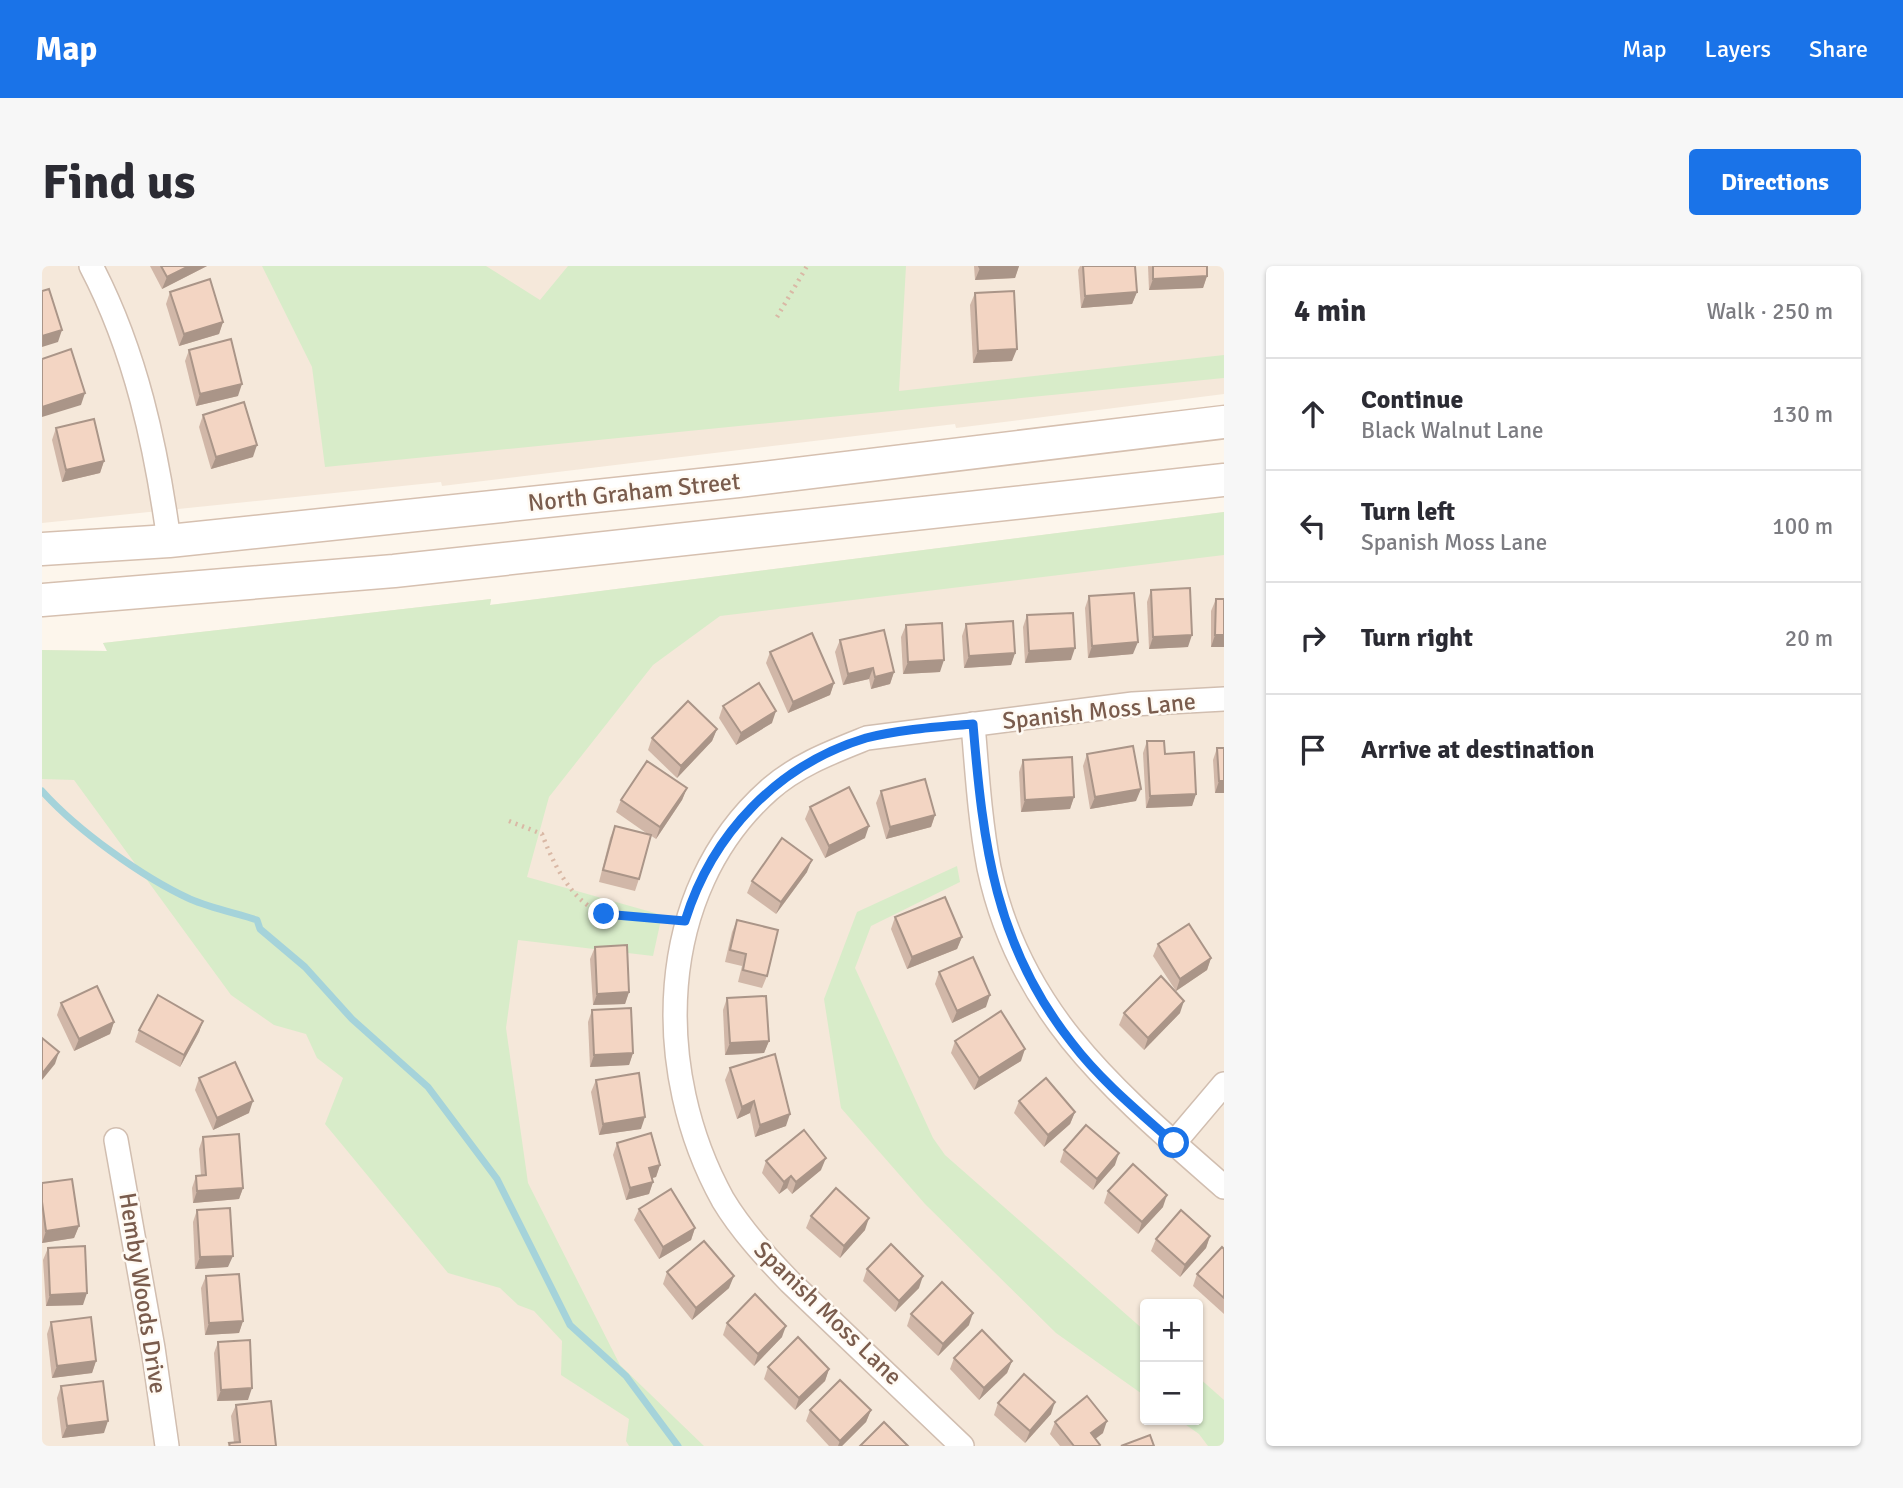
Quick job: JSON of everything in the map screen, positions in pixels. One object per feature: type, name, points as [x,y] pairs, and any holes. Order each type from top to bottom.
[{"type":"main road","name":"North Graham Street","points":[[42,549],[169,541],[738,481],[1224,422]]},
{"type":"main road","points":[[42,600],[394,571],[1224,480]]},
{"type":"street","points":[[91,266],[121,336],[142,397],[158,466],[169,541]]},
{"type":"street","name":"Spanish Moss Lane","points":[[962,1446],[790,1282],[763,1254],[724,1201],[703,1158],[685,1105],[678,1049],[678,957],[685,921],[704,873],[720,845],[744,814],[797,770],[867,738],[1133,704],[1224,699]]},
{"type":"street","points":[[973,724],[989,866],[1009,932],[1038,996],[1090,1065],[1224,1187]]},
{"type":"street","points":[[1174,1143],[1224,1084]]},
{"type":"street","name":"Hemby Woods Drive","points":[[117,1140],[151,1334],[167,1446]]},
{"type":"path","points":[[777,317],[807,266]]},
{"type":"path","points":[[509,821],[542,834],[561,877],[585,901],[604,914],[685,921]]},
{"type":"shaded area","points":[[42,266],[1224,266],[1224,394],[956,428],[955,424],[442,486],[441,482],[42,523]]},
{"type":"shaded area","points":[[1224,512],[1224,1446],[42,1446],[42,650],[107,651],[103,643],[491,599],[490,605]]},
{"type":"green space","points":[[262,266],[486,266],[540,300],[568,266],[906,266],[899,391],[1224,355],[1224,378],[325,467],[312,367]]},
{"type":"green space","points":[[1224,512],[1224,555],[720,616],[653,665],[549,797],[527,877],[662,915],[653,956],[518,940],[506,1028],[528,1183],[620,1365],[704,1446],[629,1446],[626,1441],[629,1419],[561,1375],[562,1341],[534,1311],[518,1305],[500,1288],[448,1273],[325,1124],[343,1078],[317,1058],[306,1034],[274,1025],[231,995],[74,780],[42,779],[42,650],[107,651],[103,643],[491,599],[490,605]]},
{"type":"green space","points":[[957,866],[960,882],[871,926],[855,968],[933,1138],[945,1155],[1140,1327],[1140,1392],[1056,1333],[925,1204],[841,1108],[824,999],[857,912]]},
{"type":"green space","points":[[1203,1381],[1224,1400],[1224,1446],[1208,1446],[1199,1434],[1186,1425],[1203,1425]]},
{"type":"building","points":[[161,266],[189,266],[167,277]]},
{"type":"building","points":[[979,266],[1017,266],[980,268]]},
{"type":"building","points":[[1083,266],[1135,266],[1137,292],[1085,296]]},
{"type":"building","points":[[1153,266],[1207,266],[1207,276],[1153,279]]},
{"type":"building","points":[[210,279],[223,322],[184,334],[170,292]]},
{"type":"building","points":[[49,289],[62,330],[42,336],[42,291]]},
{"type":"building","points":[[1014,291],[1017,349],[978,351],[975,293]]},
{"type":"building","points":[[231,339],[242,384],[200,394],[189,350]]},
{"type":"building","points":[[71,349],[85,393],[42,407],[42,359]]},
{"type":"building","points":[[244,402],[257,445],[216,457],[203,415]]},
{"type":"building","points":[[94,419],[104,461],[66,470],[56,428]]},
{"type":"building","points":[[1190,588],[1192,635],[1153,637],[1151,590]]},
{"type":"building","points":[[1134,593],[1138,642],[1092,646],[1089,596]]},
{"type":"building","points":[[1216,599],[1224,599],[1224,635],[1215,635]]},
{"type":"building","points":[[1073,613],[1075,648],[1029,651],[1027,615]]},
{"type":"building","points":[[1013,621],[1015,653],[969,656],[966,624]]},
{"type":"building","points":[[942,623],[944,660],[908,662],[906,625]]},
{"type":"building","points":[[884,630],[894,672],[875,677],[873,668],[848,674],[840,640]]},
{"type":"building","points":[[812,633],[834,683],[793,702],[770,652]]},
{"type":"building","points":[[759,683],[776,711],[741,733],[723,706]]},
{"type":"building","points":[[688,701],[717,729],[681,766],[652,738]]},
{"type":"building","points":[[1147,741],[1164,741],[1165,754],[1194,752],[1196,794],[1150,796]]},
{"type":"building","points":[[1133,746],[1141,789],[1095,797],[1087,754]]},
{"type":"building","points":[[1217,748],[1224,748],[1224,781],[1219,781]]},
{"type":"building","points":[[1072,757],[1074,797],[1025,800],[1023,760]]},
{"type":"building","points":[[647,761],[687,788],[660,827],[621,800]]},
{"type":"building","points":[[925,779],[935,815],[890,827],[881,791]]},
{"type":"building","points":[[849,787],[869,826],[829,846],[810,807]]},
{"type":"building","points":[[615,826],[651,835],[639,879],[603,870]]},
{"type":"building","points":[[782,838],[812,860],[781,902],[752,881]]},
{"type":"building","points":[[945,897],[962,937],[912,957],[895,917]]},
{"type":"building","points":[[737,920],[778,930],[767,976],[743,970],[746,954],[730,950]]},
{"type":"building","points":[[1189,924],[1211,958],[1180,979],[1158,944]]},
{"type":"building","points":[[627,945],[629,992],[597,994],[595,947]]},
{"type":"building","points":[[973,957],[990,995],[957,1011],[939,972]]},
{"type":"building","points":[[1161,976],[1184,1001],[1148,1038],[1124,1013]]},
{"type":"building","points":[[97,986],[114,1022],[79,1039],[61,1003]]},
{"type":"building","points":[[158,995],[203,1021],[184,1055],[139,1030]]},
{"type":"building","points":[[766,996],[769,1041],[730,1043],[727,998]]},
{"type":"building","points":[[631,1008],[633,1053],[594,1055],[592,1010]]},
{"type":"building","points":[[1001,1011],[1025,1049],[979,1078],[955,1041]]},
{"type":"building","points":[[42,1038],[59,1052],[42,1074]]},
{"type":"building","points":[[775,1054],[790,1114],[760,1125],[754,1101],[742,1107],[730,1068]]},
{"type":"building","points":[[235,1062],[253,1101],[217,1118],[199,1078]]},
{"type":"building","points":[[639,1073],[645,1117],[603,1124],[596,1080]]},
{"type":"building","points":[[1046,1078],[1075,1112],[1048,1135],[1019,1101]]},
{"type":"building","points":[[1086,1125],[1119,1153],[1097,1179],[1064,1150]]},
{"type":"building","points":[[804,1130],[826,1158],[796,1182],[791,1176],[784,1182],[766,1161]]},
{"type":"building","points":[[651,1133],[660,1165],[649,1168],[653,1182],[630,1188],[617,1143]]},
{"type":"building","points":[[239,1134],[243,1188],[197,1191],[196,1176],[206,1175],[203,1137]]},
{"type":"building","points":[[1133,1164],[1167,1195],[1142,1222],[1108,1191]]},
{"type":"building","points":[[72,1179],[79,1226],[46,1231],[42,1183]]},
{"type":"building","points":[[836,1188],[869,1218],[844,1246],[811,1216]]},
{"type":"building","points":[[671,1189],[695,1228],[663,1247],[639,1209]]},
{"type":"building","points":[[230,1208],[233,1256],[200,1257],[197,1210]]},
{"type":"building","points":[[1181,1210],[1210,1236],[1185,1265],[1156,1239]]},
{"type":"building","points":[[704,1241],[734,1276],[696,1308],[667,1272]]},
{"type":"building","points":[[891,1244],[923,1276],[899,1301],[867,1269]]},
{"type":"building","points":[[85,1246],[87,1293],[50,1295],[48,1248]]},
{"type":"building","points":[[1222,1247],[1224,1249],[1224,1298],[1197,1274]]},
{"type":"building","points":[[239,1274],[243,1321],[209,1323],[206,1276]]},
{"type":"building","points":[[942,1282],[973,1313],[943,1344],[911,1314]]},
{"type":"building","points":[[755,1294],[786,1326],[758,1354],[727,1323]]},
{"type":"building","points":[[91,1317],[96,1361],[57,1366],[51,1322]]},
{"type":"building","points":[[982,1330],[1012,1361],[984,1388],[954,1358]]},
{"type":"building","points":[[798,1337],[829,1369],[799,1398],[768,1367]]},
{"type":"building","points":[[250,1340],[252,1388],[221,1390],[218,1342]]},
{"type":"building","points":[[1024,1374],[1055,1402],[1030,1431],[998,1403]]},
{"type":"building","points":[[840,1380],[871,1410],[840,1441],[810,1410]]},
{"type":"building","points":[[103,1381],[108,1421],[67,1426],[61,1386]]},
{"type":"building","points":[[1087,1396],[1107,1421],[1091,1433],[1099,1446],[1074,1446],[1055,1422]]},
{"type":"building","points":[[271,1401],[276,1446],[230,1446],[229,1443],[240,1442],[236,1405]]},
{"type":"building","points":[[884,1422],[908,1446],[860,1446]]},
{"type":"building","points":[[1150,1435],[1154,1446],[1121,1446]]},
{"type":"waterway","points":[[42,791],[92,837],[171,890],[198,902],[257,920],[260,929],[305,967],[352,1019],[428,1087],[497,1179],[570,1325],[626,1376],[678,1446]]},
{"type":"route","points":[[604,914],[685,921],[704,873],[720,845],[744,814],[797,770],[828,753],[867,738],[973,724],[989,866],[1009,932],[1038,996],[1090,1065],[1174,1143]]}]
